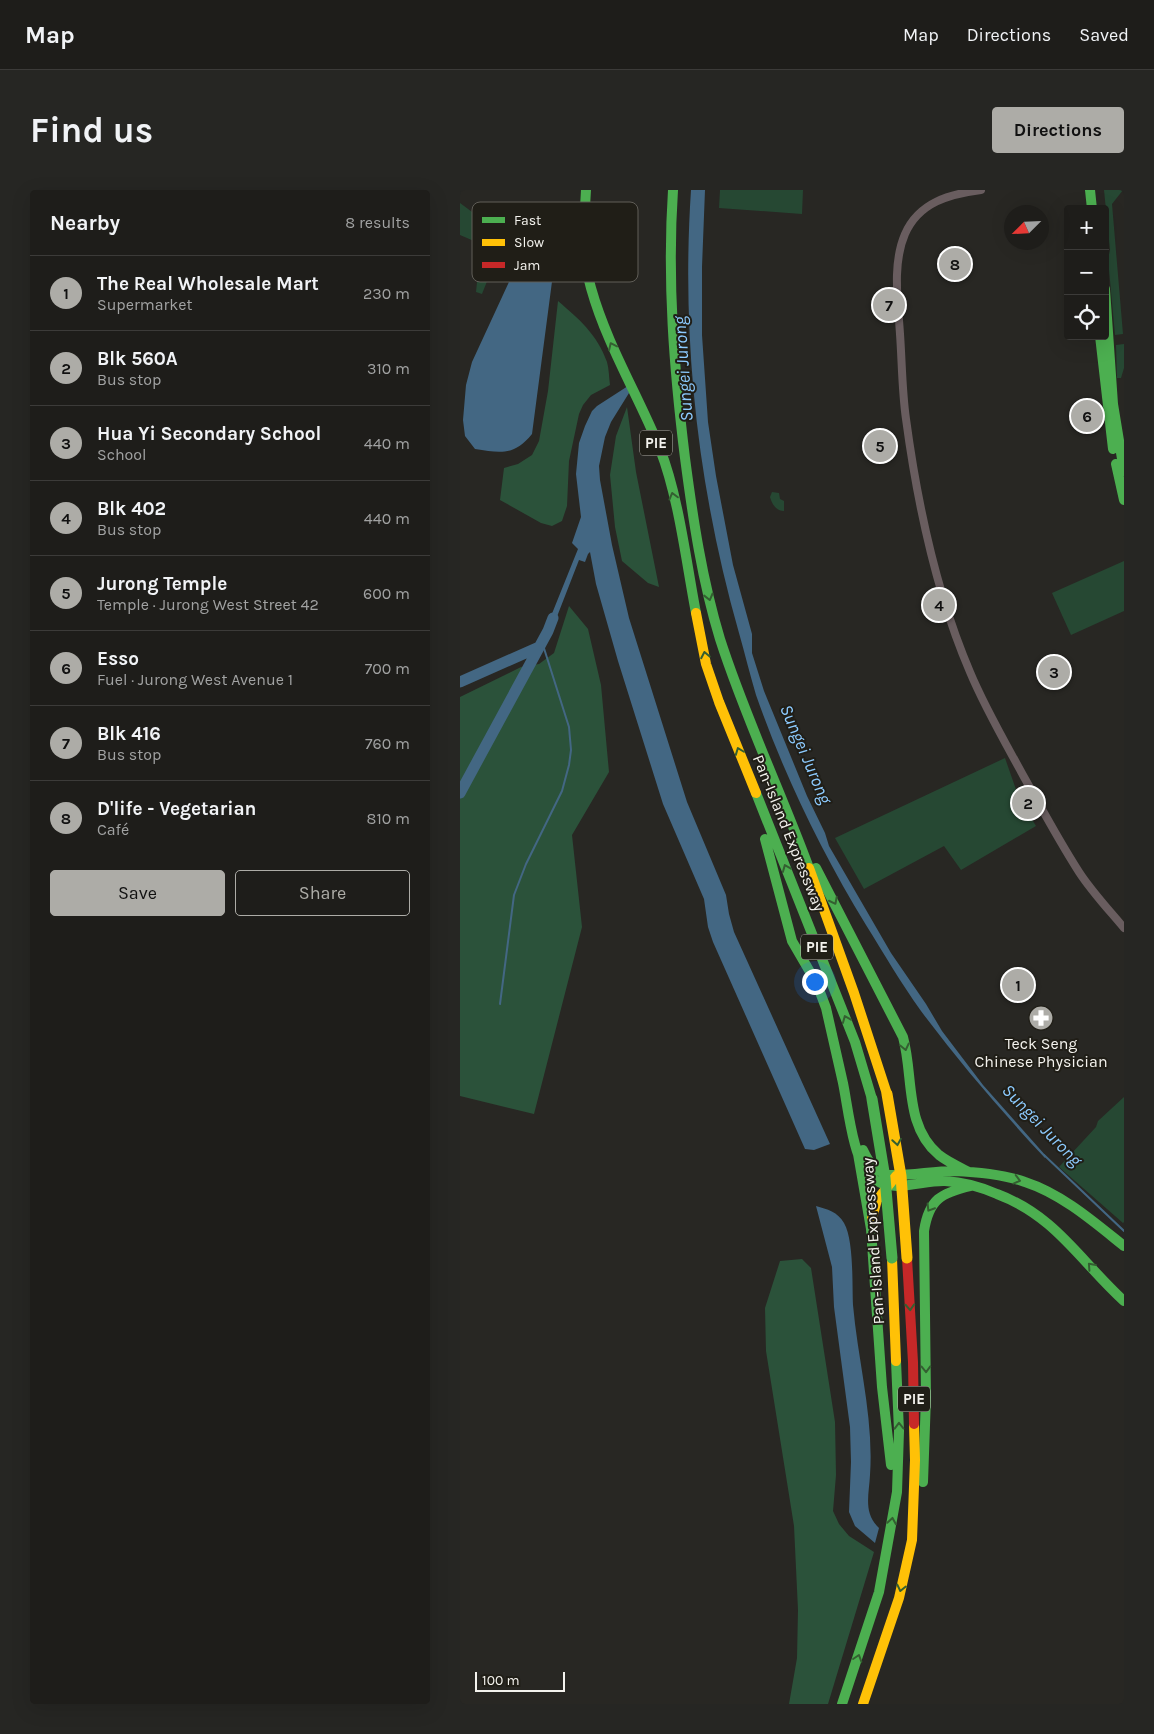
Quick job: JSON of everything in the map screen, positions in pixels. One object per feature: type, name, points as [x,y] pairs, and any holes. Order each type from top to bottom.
[{"type":"main road","name":"Pan-Island Expressway","points":[[673,190],[670,273],[678,396],[690,495],[707,588],[720,637],[738,690],[794,828],[869,1036],[887,1094],[903,1180],[915,1460],[912,1540],[899,1598],[863,1704]]},
{"type":"main road","points":[[672,321],[678,273],[683,190]]},
{"type":"main road","points":[[1090,190],[1092,205]]},
{"type":"main road","points":[[1097,190],[1098,205]]},
{"type":"main road","name":"Pan-Island Expressway","points":[[589,282],[608,339],[660,450],[674,498],[706,664],[719,702],[855,1042],[872,1099],[880,1138],[887,1181],[892,1258],[899,1432],[897,1492],[879,1592],[842,1704]]},
{"type":"main road","points":[[1105,295],[1109,361],[1124,472]]},
{"type":"main road","points":[[1100,340],[1110,428],[1124,500]]},
{"type":"main road","points":[[757,796],[764,836],[786,923],[792,940],[817,984],[826,1008],[858,1154],[871,1229],[882,1387],[892,1477],[897,1492]]},
{"type":"main road","points":[[794,828],[830,893],[903,1037],[908,1058],[912,1109],[925,1141],[939,1155],[969,1172]]},
{"type":"main road","points":[[836,1051],[844,1060],[866,1157],[875,1169],[881,1173],[896,1176],[944,1171],[1015,1178],[1033,1184],[1078,1211],[1124,1246]]},
{"type":"main road","points":[[858,1154],[869,1175],[877,1181],[888,1185],[906,1186],[944,1181],[972,1186],[999,1195],[1030,1211],[1066,1239],[1124,1302]]},
{"type":"main road","points":[[871,1229],[872,1213],[876,1203],[896,1176]]},
{"type":"main road","points":[[912,1540],[920,1507],[925,1458],[925,1217],[930,1206],[942,1195],[972,1186]]},
{"type":"street","points":[[981,190],[953,194],[924,208],[912,222],[906,233],[898,259],[899,316],[906,417],[922,514],[951,619],[970,671],[990,716],[1080,873],[1124,928]]},
{"type":"green space","points":[[720,190],[803,190],[802,214],[719,208]]},
{"type":"green space","points":[[1104,190],[1123,190],[1112,204],[1123,334],[1115,335],[1109,270],[1109,205],[1106,205]]},
{"type":"green space","points":[[460,203],[472,212],[472,240],[460,235]]},
{"type":"green space","points":[[477,282],[487,282],[482,294],[476,292]]},
{"type":"green space","points":[[558,301],[580,321],[598,343],[607,362],[610,385],[591,395],[579,414],[569,461],[567,506],[562,521],[552,526],[541,523],[500,500],[504,468],[518,464],[532,455],[539,441],[548,391]]},
{"type":"green space","points":[[1124,344],[1124,368],[1121,378],[1117,378],[1116,345]]},
{"type":"green space","points":[[627,407],[636,472],[659,587],[648,583],[622,561],[615,527],[610,475],[616,436]]},
{"type":"green space","points":[[772,492],[779,493],[780,499],[784,501],[784,511],[779,510],[773,505],[770,497]]},
{"type":"green space","points":[[1124,561],[1124,611],[1071,635],[1052,593]]},
{"type":"green space","points":[[569,606],[588,629],[601,685],[609,772],[572,835],[582,927],[534,1114],[460,1096],[460,697],[521,667],[539,664],[554,653]]},
{"type":"green space","points":[[1005,758],[1019,798],[1036,826],[961,870],[944,846],[864,889],[835,838]]},
{"type":"green space","points":[[1124,1097],[1123,1223],[1059,1167],[1096,1127],[1098,1121]]},
{"type":"green space","points":[[802,1259],[811,1268],[835,1422],[836,1475],[833,1511],[839,1524],[849,1536],[874,1552],[828,1704],[789,1704],[797,1658],[798,1610],[794,1526],[766,1351],[765,1308],[780,1261]]},
{"type":"water","name":"Sungei Jurong","points":[[691,190],[705,190],[702,335],[708,422],[733,565],[752,634],[752,653],[764,691],[829,846],[891,953],[942,1031],[983,1085],[1046,1156],[1045,1158],[950,1049],[906,990],[850,898],[819,842],[779,755],[756,695],[725,579],[703,469],[691,358],[689,246]]},
{"type":"water","points":[[509,282],[552,282],[532,434],[519,446],[500,452],[475,449],[465,436],[463,420],[466,385],[472,362]]},
{"type":"water","points":[[628,386],[629,393],[611,422],[605,437],[599,466],[612,545],[629,618],[687,802],[726,895],[734,932],[830,1144],[814,1150],[805,1149],[713,942],[708,927],[704,899],[663,804],[618,661],[596,584],[590,552],[585,562],[579,560],[551,632],[545,631],[578,549],[572,543],[581,517],[576,474],[579,443],[592,411]]},
{"type":"water","points":[[816,1206],[839,1216],[844,1223],[849,1240],[855,1326],[870,1432],[871,1454],[868,1503],[871,1516],[879,1528],[875,1543],[855,1526],[849,1512],[850,1427],[834,1307],[832,1267]]},
{"type":"waterway","points":[[460,793],[548,631],[553,618]]},
{"type":"waterway","points":[[500,1004],[514,895],[526,864],[562,791],[571,750],[569,727],[542,642]]},
{"type":"waterway","points":[[460,682],[539,647]]},
{"type":"waterway","name":"Sungei Jurong","points":[[1044,1155],[1124,1231]]},
{"type":"traffic: fast","points":[[585,202],[586,190]]},
{"type":"traffic: fast","points":[[673,190],[671,291],[675,358],[685,458],[703,572],[720,639],[730,668],[809,868]]},
{"type":"traffic: fast","points":[[1090,190],[1092,205]]},
{"type":"traffic: fast","points":[[590,282],[605,330],[667,468],[677,509],[696,613]]},
{"type":"traffic: fast","points":[[1105,295],[1113,404],[1124,471]]},
{"type":"traffic: fast","points":[[1100,340],[1113,449]]},
{"type":"traffic: fast","points":[[1116,464],[1124,500]]},
{"type":"traffic: fast","points":[[756,793],[855,1042],[872,1099]]},
{"type":"traffic: fast","points":[[765,839],[792,941],[817,984],[826,1008],[843,1083]]},
{"type":"traffic: fast","points":[[816,868],[903,1037],[912,1100],[920,1130],[939,1155],[969,1172]]},
{"type":"traffic: fast","points":[[843,1083],[856,1147],[860,1159],[871,1177],[879,1182],[897,1186],[936,1181],[958,1182],[985,1189],[1018,1203],[1052,1227],[1124,1301]]},
{"type":"traffic: fast","points":[[872,1099],[885,1178],[892,1258]]},
{"type":"traffic: fast","points":[[863,1150],[873,1166],[889,1175],[963,1171],[999,1175],[1039,1187],[1065,1201],[1124,1246]]},
{"type":"traffic: fast","points":[[858,1154],[871,1229],[882,1387],[891,1465]]},
{"type":"traffic: fast","points":[[923,1482],[926,1397],[924,1231],[929,1211],[938,1199],[952,1191],[971,1186]]},
{"type":"traffic: fast","points":[[842,1704],[879,1592],[897,1492],[899,1431],[896,1361]]},
{"type":"traffic: slow","points":[[696,613],[706,664],[719,702],[756,793]]},
{"type":"traffic: slow","points":[[809,868],[854,993],[887,1094]]},
{"type":"traffic: slow","points":[[887,1094],[901,1176],[907,1258]]},
{"type":"traffic: slow","points":[[872,1218],[877,1200],[896,1176]]},
{"type":"traffic: slow","points":[[892,1258],[896,1361]]},
{"type":"traffic: slow","points":[[863,1704],[899,1598],[912,1540],[915,1460],[914,1424]]},
{"type":"traffic: jam","points":[[907,1258],[913,1362],[914,1424]]},
{"type":"place","name":"D'life - Vegetarian","points":[[955,264]]},
{"type":"place","name":"Blk 416","points":[[889,305]]},
{"type":"place","name":"Esso","points":[[1087,416]]},
{"type":"place","name":"Jurong Temple","points":[[880,446]]},
{"type":"place","name":"Blk 402","points":[[939,605]]},
{"type":"place","name":"Hua Yi Secondary School","points":[[1054,672]]},
{"type":"place","name":"Blk 560A","points":[[1028,803]]},
{"type":"place","name":"The Real Wholesale Mart","points":[[1018,985]]},
{"type":"place","name":"Teck Seng Chinese Physician","points":[[1041,1018]]}]
